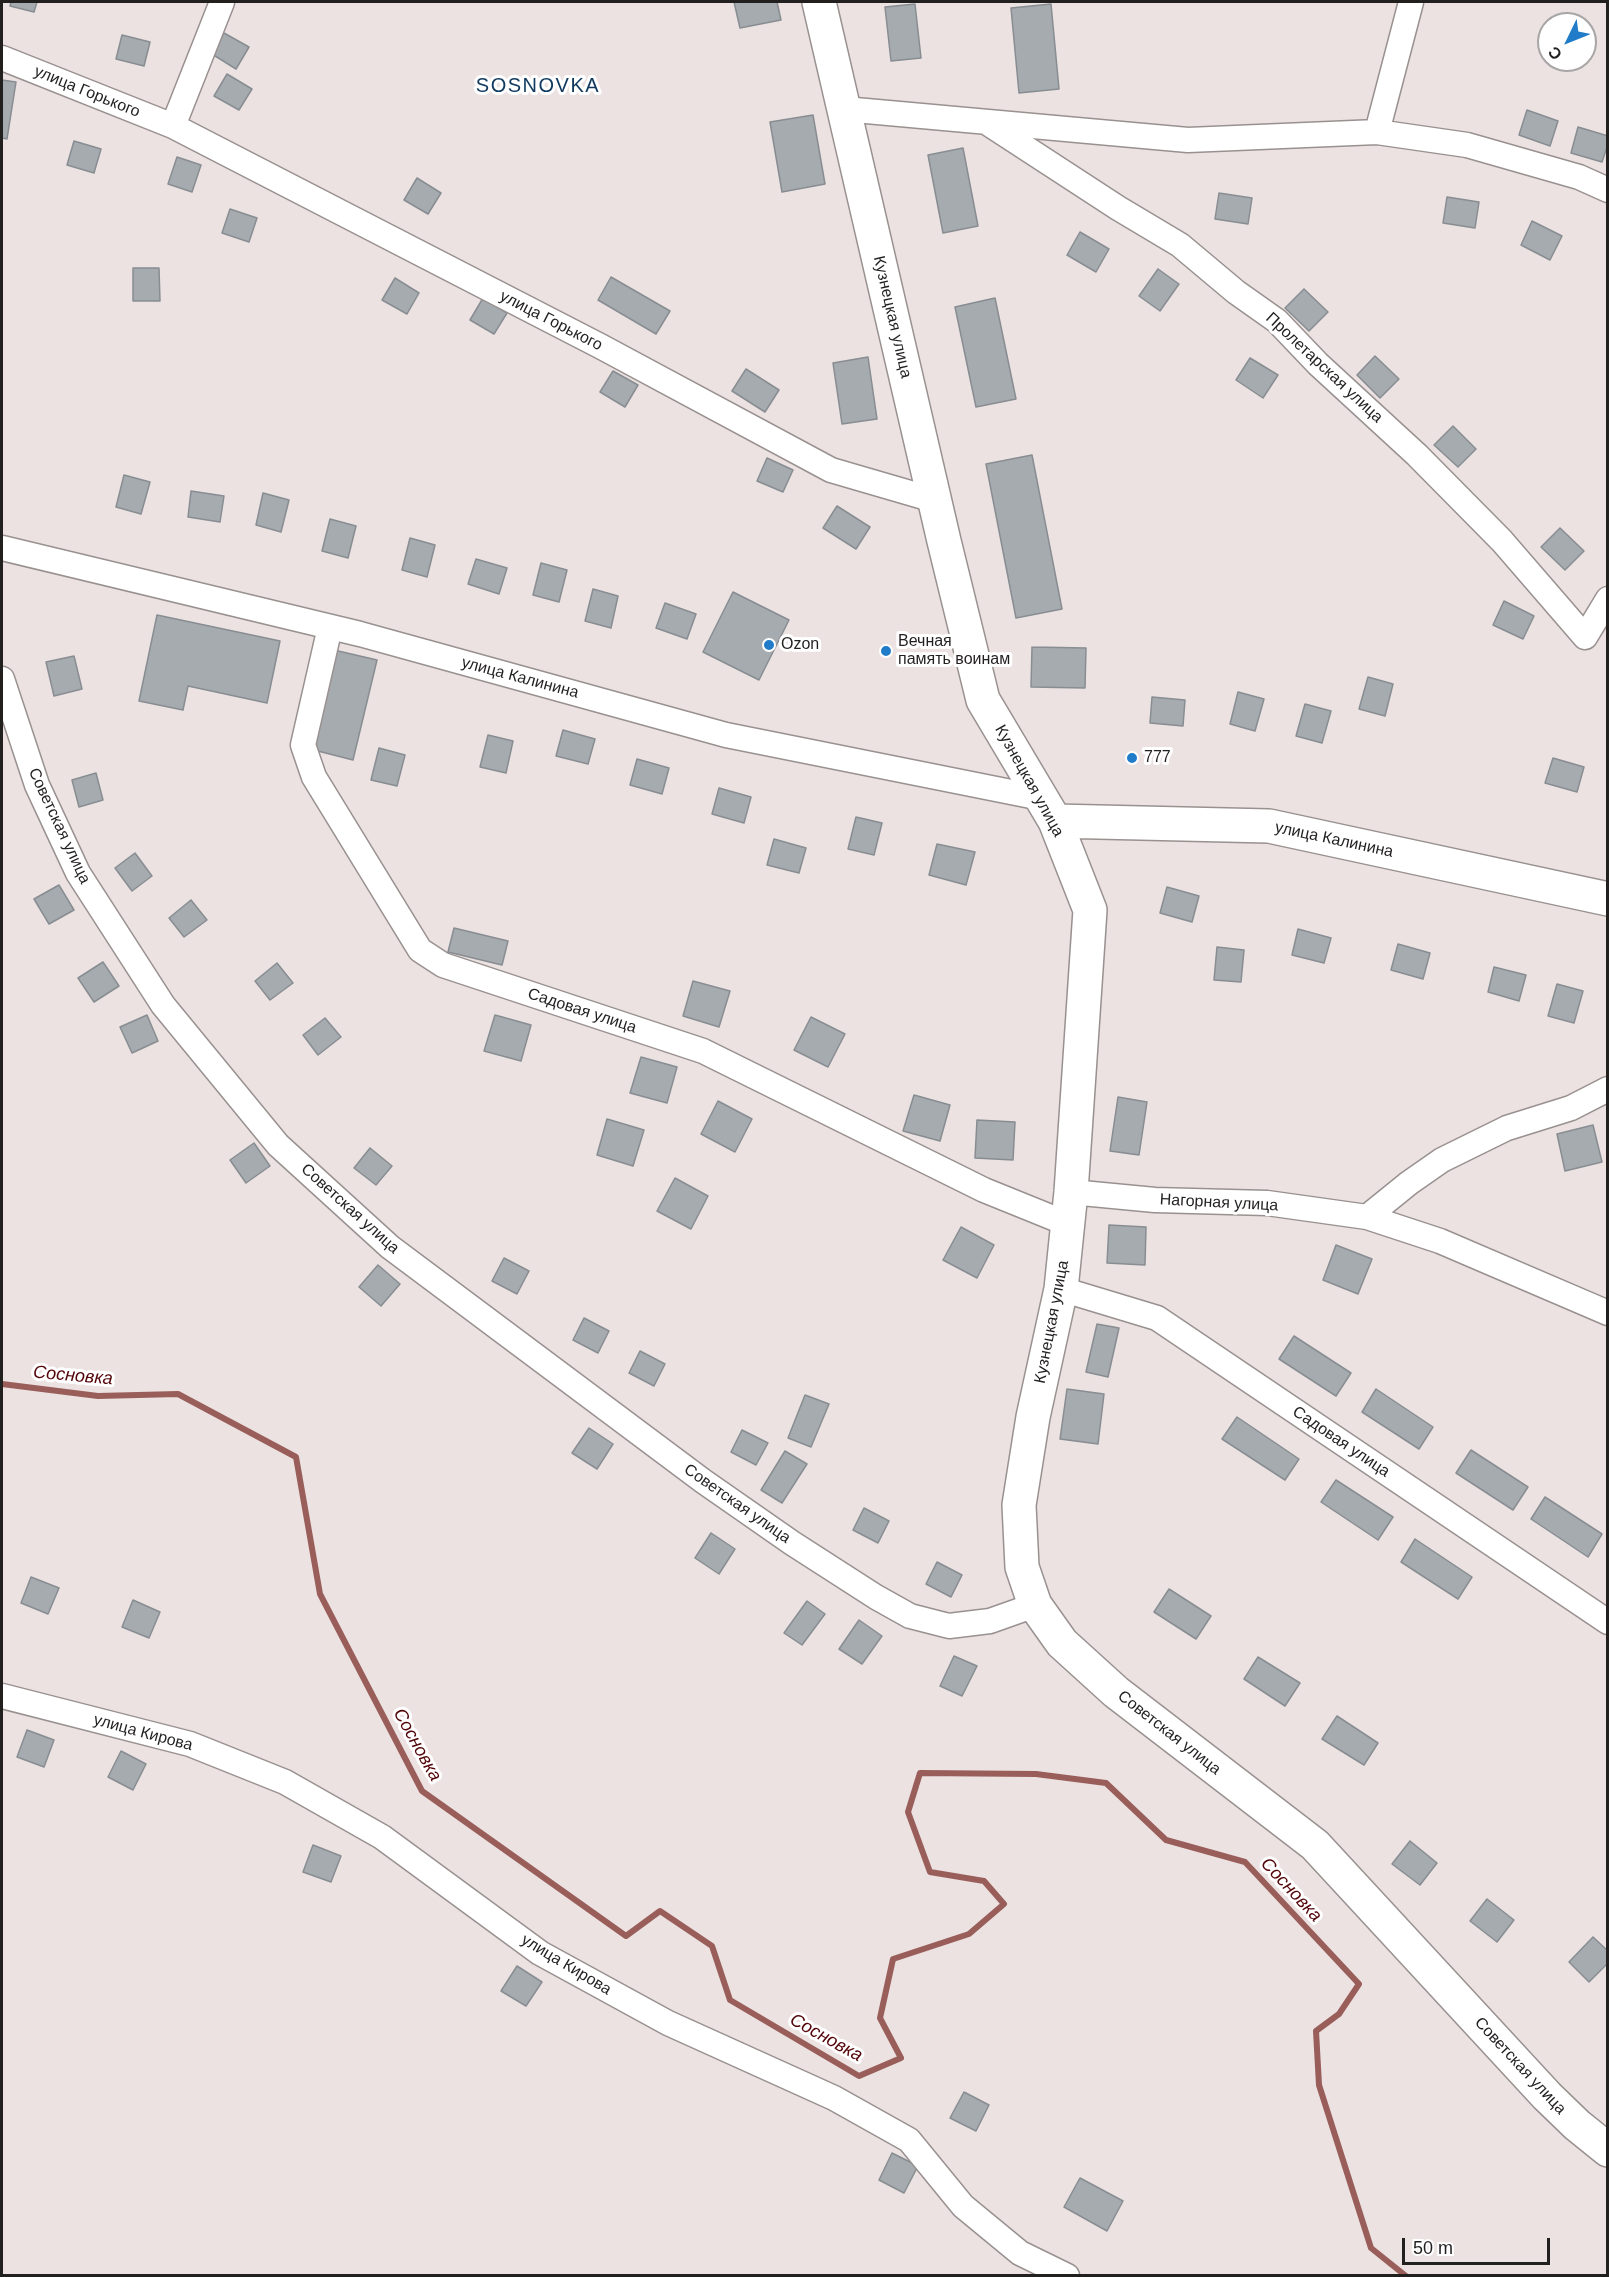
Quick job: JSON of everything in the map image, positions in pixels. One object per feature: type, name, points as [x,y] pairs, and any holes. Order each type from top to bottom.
[{"type":"main road","name":"Кузнецкая улица","points":[[819,2],[934,500],[983,700],[1048,810],[1090,910],[1071,1191],[1061,1289],[1033,1417],[1019,1504],[1022,1567],[1035,1605]]},
{"type":"main road","name":"улица Калинина","points":[[1048,810],[1269,826],[1608,899]]},
{"type":"main road","name":"Советская улица","points":[[1035,1605],[1062,1643],[1116,1692],[1315,1845],[1547,2096],[1577,2126],[1608,2150]]},
{"type":"street","points":[[173,126],[222,2]]},
{"type":"street","points":[[1377,132],[1411,2]]},
{"type":"street","name":"улица Горького","points":[[2,58],[173,126],[600,346],[831,470],[934,500]]},
{"type":"street","name":"Пролетарская улица","points":[[844,109],[1188,140],[1377,132],[1467,145],[1579,177],[1608,190]]},
{"type":"street","name":"Пролетарская улица","points":[[986,122],[1118,208],[1180,245],[1236,292],[1277,321],[1318,364],[1417,455],[1502,541],[1585,637],[1608,599]]},
{"type":"street","name":"улица Калинина","points":[[2,548],[330,627],[726,735],[1048,810]]},
{"type":"street","name":"Садовая улица","points":[[330,627],[303,745],[314,777],[420,950],[442,965],[703,1051],[984,1190],[1068,1224]]},
{"type":"street","name":"Советская улица","points":[[2,679],[37,784],[78,873],[163,1005],[278,1144],[390,1246],[703,1481],[801,1549],[910,1616],[949,1626],[990,1621],[1035,1605]]},
{"type":"street","points":[[1367,1217],[1442,1160],[1507,1128],[1570,1108],[1608,1089]]},
{"type":"street","name":"Нагорная улица","points":[[1071,1191],[1155,1200],[1267,1203],[1367,1217],[1440,1241],[1608,1313]]},
{"type":"street","name":"Садовая улица","points":[[1061,1289],[1157,1318],[1608,1622]]},
{"type":"street","name":"улица Кирова","points":[[2,1696],[190,1744],[285,1782],[382,1837],[540,1953],[668,2023],[834,2098],[909,2140],[963,2205],[1020,2253],[1067,2276]]},
{"type":"building","points":[[11,2],[37,2],[34,12],[10,6]]},
{"type":"building","points":[[734,2],[777,2],[781,20],[740,28]]},
{"type":"building","points":[[915,4],[921,58],[891,61],[885,7]]},
{"type":"building","points":[[1051,4],[1059,89],[1019,93],[1011,8]]},
{"type":"building","points":[[224,33],[249,47],[236,69],[212,54]]},
{"type":"building","points":[[122,35],[150,42],[144,66],[116,59]]},
{"type":"building","points":[[227,74],[252,89],[239,110],[214,96]]},
{"type":"building","points":[[2,80],[16,82],[7,139],[2,138]]},
{"type":"building","points":[[1527,110],[1558,121],[1550,146],[1519,135]]},
{"type":"building","points":[[813,115],[825,184],[782,192],[770,122]]},
{"type":"building","points":[[1578,127],[1608,136],[1602,162],[1571,153]]},
{"type":"building","points":[[74,141],[101,149],[94,173],[67,165]]},
{"type":"building","points":[[963,148],[978,226],[943,233],[928,155]]},
{"type":"building","points":[[177,157],[201,165],[192,192],[168,184]]},
{"type":"building","points":[[417,178],[441,193],[428,214],[404,200]]},
{"type":"building","points":[[1219,193],[1252,198],[1248,224],[1215,219]]},
{"type":"building","points":[[1447,197],[1479,202],[1475,228],[1443,223]]},
{"type":"building","points":[[230,209],[257,218],[249,242],[222,233]]},
{"type":"building","points":[[1532,221],[1562,236],[1550,260],[1521,245]]},
{"type":"building","points":[[1080,232],[1109,249],[1096,272],[1067,255]]},
{"type":"building","points":[[133,268],[159,268],[160,301],[133,301]]},
{"type":"building","points":[[1158,269],[1179,284],[1160,311],[1139,296]]},
{"type":"building","points":[[611,277],[670,311],[656,334],[598,300]]},
{"type":"building","points":[[395,278],[419,293],[407,314],[382,300]]},
{"type":"building","points":[[1304,289],[1328,312],[1309,331],[1285,308]]},
{"type":"building","points":[[483,298],[507,313],[494,334],[470,320]]},
{"type":"building","points":[[995,298],[1016,399],[976,407],[955,307]]},
{"type":"building","points":[[1375,356],[1399,379],[1380,398],[1357,375]]},
{"type":"building","points":[[868,357],[877,419],[842,424],[833,363]]},
{"type":"building","points":[[1250,358],[1278,375],[1263,398],[1236,380]]},
{"type":"building","points":[[746,369],[779,390],[765,412],[732,391]]},
{"type":"building","points":[[613,371],[638,385],[625,407],[600,392]]},
{"type":"building","points":[[1453,426],[1476,449],[1458,467],[1434,445]]},
{"type":"building","points":[[1032,455],[1062,609],[1016,618],[986,464]]},
{"type":"building","points":[[767,458],[793,470],[783,492],[757,481]]},
{"type":"building","points":[[124,475],[150,482],[141,514],[116,507]]},
{"type":"building","points":[[191,491],[224,496],[220,522],[188,517]]},
{"type":"building","points":[[263,493],[289,500],[281,532],[256,525]]},
{"type":"building","points":[[837,506],[870,527],[856,549],[823,528]]},
{"type":"building","points":[[330,519],[356,526],[348,558],[322,551]]},
{"type":"building","points":[[1560,528],[1584,551],[1565,570],[1541,547]]},
{"type":"building","points":[[410,538],[435,545],[427,577],[402,570]]},
{"type":"building","points":[[476,559],[507,568],[499,594],[468,584]]},
{"type":"building","points":[[541,563],[567,570],[559,602],[533,595]]},
{"type":"building","points":[[593,589],[618,596],[611,628],[585,621]]},
{"type":"building","points":[[733,592],[789,620],[759,680],[703,652]]},
{"type":"building","points":[[1504,601],[1534,616],[1523,639],[1493,625]]},
{"type":"building","points":[[665,603],[696,614],[687,639],[656,628]]},
{"type":"building","points":[[157,615],[280,641],[267,703],[188,686],[183,710],[139,701]]},
{"type":"building","points":[[1032,647],[1086,648],[1085,688],[1031,687]]},
{"type":"building","points":[[334,650],[377,660],[353,760],[310,749]]},
{"type":"building","points":[[74,656],[82,689],[54,696],[46,662]]},
{"type":"building","points":[[1368,677],[1393,684],[1385,716],[1359,709]]},
{"type":"building","points":[[1238,692],[1264,699],[1255,731],[1230,724]]},
{"type":"building","points":[[1152,697],[1185,700],[1183,726],[1150,723]]},
{"type":"building","points":[[1305,704],[1331,711],[1322,743],[1296,736]]},
{"type":"building","points":[[563,730],[595,739],[588,764],[556,756]]},
{"type":"building","points":[[488,735],[513,741],[506,773],[480,767]]},
{"type":"building","points":[[379,748],[405,755],[397,786],[371,780]]},
{"type":"building","points":[[1553,758],[1584,767],[1577,792],[1545,783]]},
{"type":"building","points":[[637,759],[669,768],[662,794],[630,785]]},
{"type":"building","points":[[96,773],[103,800],[79,807],[72,780]]},
{"type":"building","points":[[719,788],[751,797],[744,823],[712,814]]},
{"type":"building","points":[[856,817],[882,823],[874,855],[848,849]]},
{"type":"building","points":[[774,839],[806,848],[799,873],[767,865]]},
{"type":"building","points":[[937,844],[975,852],[966,885],[929,875]]},
{"type":"building","points":[[135,853],[152,876],[132,891],[115,868]]},
{"type":"building","points":[[59,885],[74,910],[49,924],[34,899]]},
{"type":"building","points":[[1167,887],[1199,896],[1192,922],[1160,913]]},
{"type":"building","points":[[191,900],[207,920],[184,937],[169,918]]},
{"type":"building","points":[[454,928],[508,941],[502,965],[448,952]]},
{"type":"building","points":[[1298,929],[1331,938],[1324,963],[1292,955]]},
{"type":"building","points":[[1398,944],[1430,953],[1423,979],[1391,970]]},
{"type":"building","points":[[1217,947],[1244,950],[1241,982],[1214,980]]},
{"type":"building","points":[[103,962],[119,986],[94,1002],[78,978]]},
{"type":"building","points":[[277,963],[293,983],[270,1000],[255,981]]},
{"type":"building","points":[[1494,967],[1526,975],[1519,1001],[1488,992]]},
{"type":"building","points":[[693,981],[730,991],[719,1027],[683,1016]]},
{"type":"building","points":[[1557,984],[1583,991],[1574,1023],[1548,1016]]},
{"type":"building","points":[[147,1015],[158,1041],[132,1053],[120,1027]]},
{"type":"building","points":[[495,1015],[531,1025],[521,1061],[484,1051]]},
{"type":"building","points":[[811,1017],[845,1034],[828,1067],[794,1050]]},
{"type":"building","points":[[325,1018],[341,1037],[318,1055],[303,1035]]},
{"type":"building","points":[[641,1057],[677,1067],[667,1103],[630,1093]]},
{"type":"building","points":[[914,1095],[950,1105],[940,1141],[903,1131]]},
{"type":"building","points":[[1118,1097],[1147,1102],[1139,1155],[1110,1151]]},
{"type":"building","points":[[718,1101],[752,1119],[735,1152],[701,1134]]},
{"type":"building","points":[[607,1119],[644,1130],[633,1166],[597,1155]]},
{"type":"building","points":[[977,1120],[1015,1122],[1013,1160],[975,1158]]},
{"type":"building","points":[[1593,1125],[1602,1162],[1565,1171],[1557,1134]]},
{"type":"building","points":[[254,1143],[270,1166],[246,1183],[230,1160]]},
{"type":"building","points":[[370,1148],[392,1166],[376,1185],[354,1168]]},
{"type":"building","points":[[675,1178],[708,1196],[691,1229],[657,1211]]},
{"type":"building","points":[[1109,1225],[1146,1227],[1145,1265],[1107,1263]]},
{"type":"building","points":[[961,1227],[994,1245],[977,1278],[943,1260]]},
{"type":"building","points":[[1336,1245],[1372,1259],[1358,1294],[1323,1280]]},
{"type":"building","points":[[504,1258],[529,1271],[517,1294],[492,1281]]},
{"type":"building","points":[[378,1265],[400,1284],[381,1306],[359,1287]]},
{"type":"building","points":[[584,1318],[609,1331],[598,1353],[573,1340]]},
{"type":"building","points":[[1097,1324],[1119,1328],[1108,1377],[1086,1372]]},
{"type":"building","points":[[1294,1336],[1351,1373],[1336,1396],[1279,1359]]},
{"type":"building","points":[[640,1351],[665,1364],[654,1386],[629,1373]]},
{"type":"building","points":[[1067,1389],[1104,1394],[1098,1444],[1060,1439]]},
{"type":"building","points":[[1376,1389],[1433,1427],[1419,1449],[1362,1412]]},
{"type":"building","points":[[805,1395],[829,1404],[811,1447],[788,1438]]},
{"type":"building","points":[[1237,1417],[1299,1459],[1285,1480],[1222,1439]]},
{"type":"building","points":[[589,1428],[613,1444],[597,1469],[572,1453]]},
{"type":"building","points":[[742,1430],[768,1443],[756,1465],[731,1452]]},
{"type":"building","points":[[1471,1450],[1528,1487],[1513,1510],[1456,1473]]},
{"type":"building","points":[[785,1451],[807,1464],[782,1503],[761,1490]]},
{"type":"building","points":[[1336,1480],[1393,1517],[1378,1540],[1321,1502]]},
{"type":"building","points":[[1545,1497],[1602,1534],[1588,1557],[1531,1519]]},
{"type":"building","points":[[864,1508],[889,1521],[878,1543],[853,1530]]},
{"type":"building","points":[[711,1533],[735,1549],[719,1574],[695,1558]]},
{"type":"building","points":[[1415,1539],[1472,1577],[1458,1599],[1401,1562]]},
{"type":"building","points":[[937,1562],[962,1575],[951,1597],[926,1584]]},
{"type":"building","points":[[31,1577],[59,1588],[48,1614],[21,1603]]},
{"type":"building","points":[[1169,1589],[1211,1616],[1196,1639],[1154,1612]]},
{"type":"building","points":[[133,1600],[160,1612],[149,1638],[122,1627]]},
{"type":"building","points":[[807,1601],[825,1614],[802,1645],[784,1633]]},
{"type":"building","points":[[859,1620],[882,1636],[862,1664],[839,1649]]},
{"type":"building","points":[[954,1656],[977,1666],[962,1696],[940,1686]]},
{"type":"building","points":[[1258,1657],[1300,1683],[1285,1706],[1244,1679]]},
{"type":"building","points":[[1337,1716],[1378,1743],[1364,1765],[1322,1739]]},
{"type":"building","points":[[27,1730],[54,1740],[44,1767],[17,1757]]},
{"type":"building","points":[[121,1751],[146,1764],[133,1790],[108,1777]]},
{"type":"building","points":[[1410,1841],[1437,1863],[1420,1885],[1392,1864]]},
{"type":"building","points":[[313,1845],[341,1856],[331,1882],[303,1872]]},
{"type":"building","points":[[1487,1899],[1514,1920],[1497,1942],[1470,1921]]},
{"type":"building","points":[[1593,1937],[1608,1951],[1608,1963],[1589,1982],[1569,1962]]},
{"type":"building","points":[[517,1966],[542,1982],[526,2006],[501,1991]]},
{"type":"building","points":[[964,2092],[989,2105],[976,2131],[950,2118]]},
{"type":"building","points":[[892,2153],[918,2166],[904,2193],[879,2180]]},
{"type":"building","points":[[1080,2178],[1123,2201],[1107,2231],[1064,2207]]},
{"type":"waterway","name":"Сосновка","points":[[2,1384],[98,1396],[178,1394],[296,1457],[320,1594],[422,1791],[626,1936],[660,1911],[712,1946],[730,2000],[859,2076],[901,2058],[880,2018],[893,1959],[969,1934],[1004,1904],[984,1881],[930,1872],[908,1812],[920,1773],[1036,1774],[1106,1783],[1166,1840],[1245,1862],[1359,1984],[1339,2014],[1316,2031],[1319,2085],[1371,2248],[1406,2276]]},
{"type":"place","name":"Ozon","points":[[769,645]]},
{"type":"place","name":"Вечная память воинам","points":[[886,651]]},
{"type":"place","name":"777","points":[[1132,758]]},
{"type":"district","name":"SOSNOVKA","points":[[538,86]]}]
